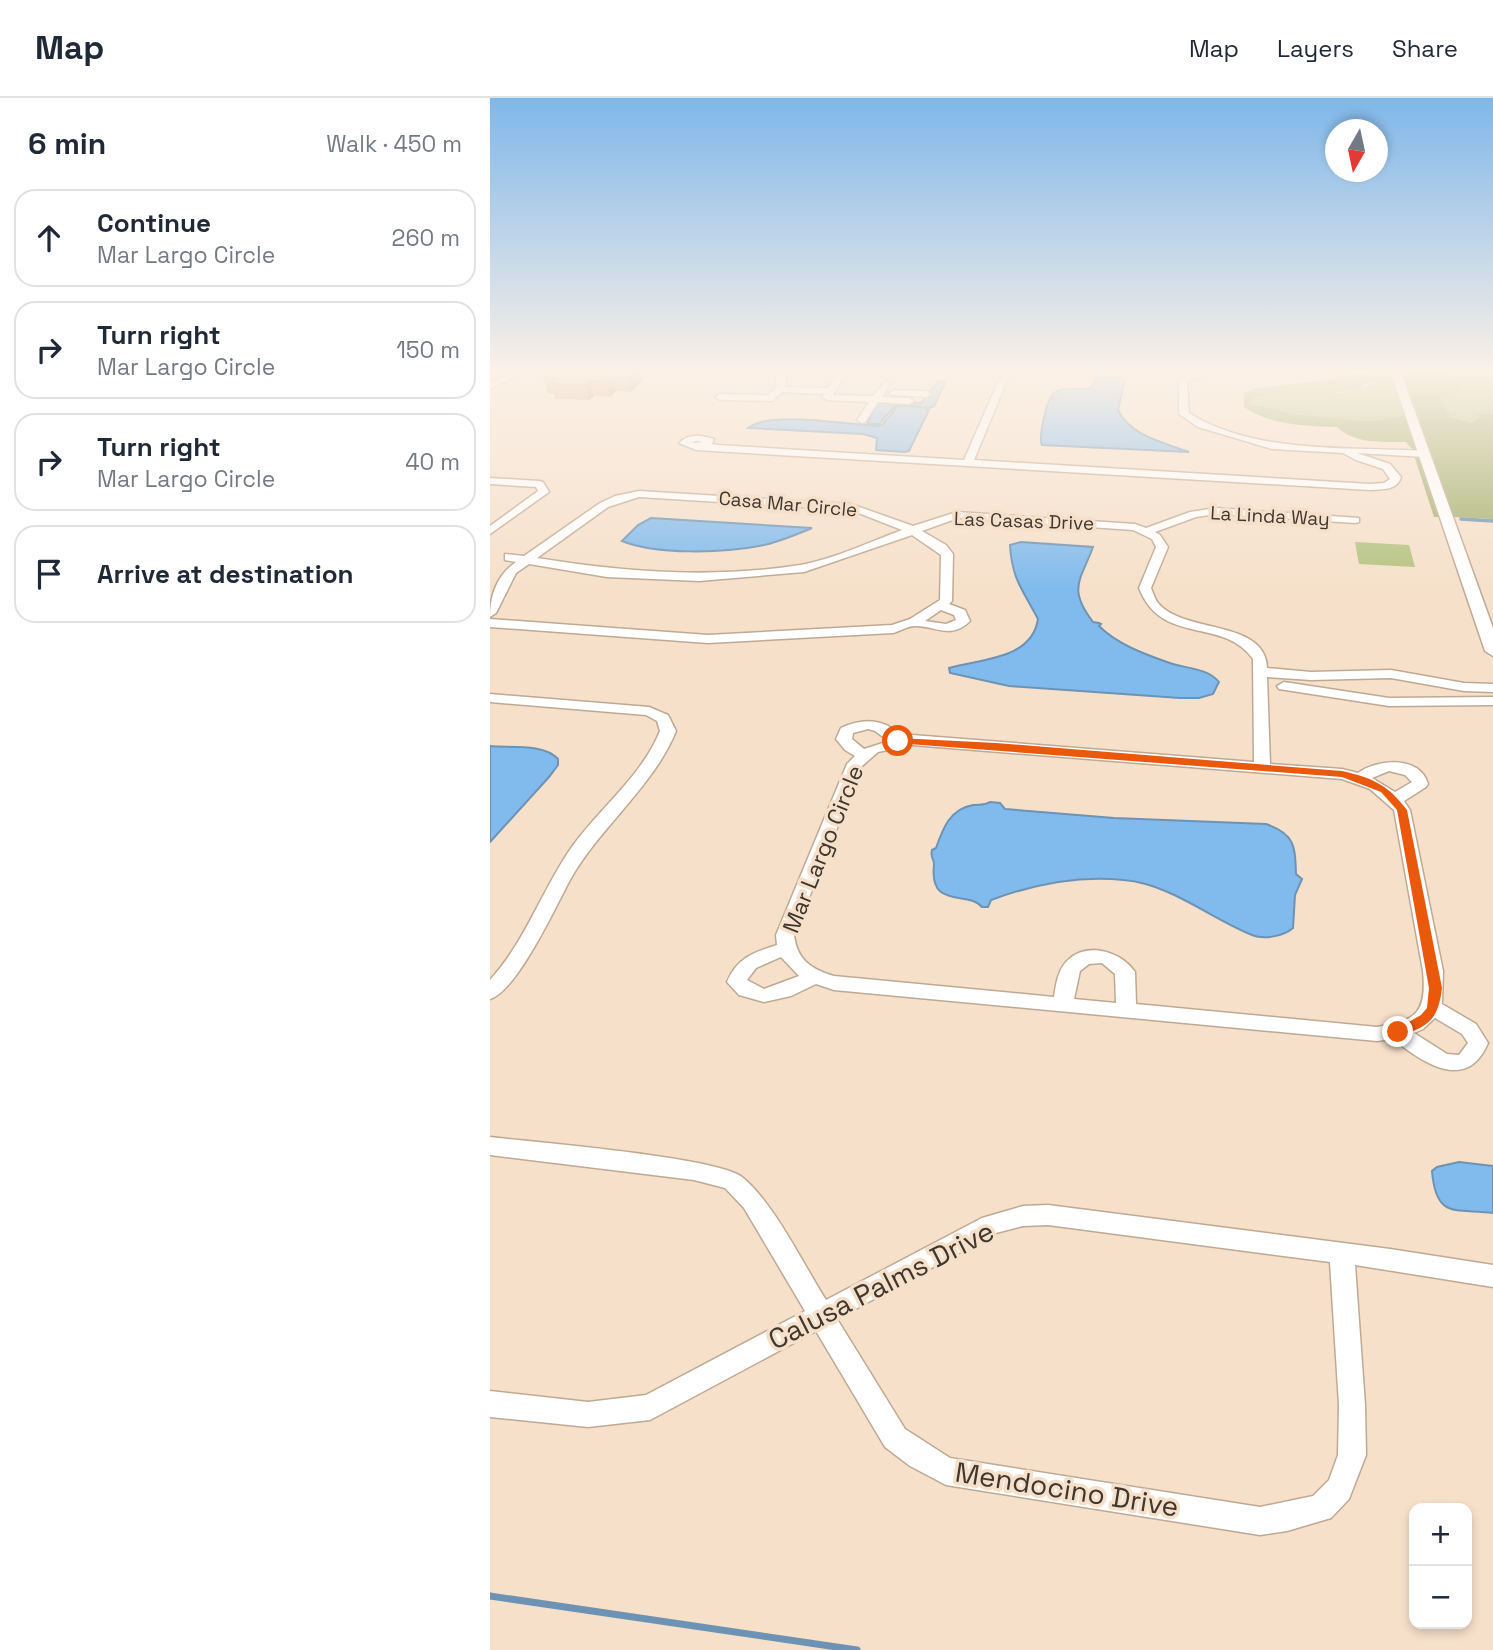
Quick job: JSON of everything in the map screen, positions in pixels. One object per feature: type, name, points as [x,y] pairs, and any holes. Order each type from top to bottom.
[{"type":"street","points":[[968,463],[977,442]]},
{"type":"street","points":[[1260,442],[1272,446],[1347,451],[1424,452]]},
{"type":"street","points":[[1421,442],[1493,651]]},
{"type":"street","points":[[706,445],[719,448],[1370,487],[1387,486],[1395,481],[1396,477],[1387,466],[1358,458],[1347,451]]},
{"type":"street","points":[[490,481],[539,484],[544,492],[490,531]]},
{"type":"street","name":"Casa Mar Circle","points":[[490,613],[507,576],[527,560],[604,505],[619,498],[639,494],[851,507],[872,512],[940,545],[947,554],[948,595],[942,606]]},
{"type":"street","name":"La Linda Way","points":[[1147,531],[1194,514],[1216,511],[1355,520]]},
{"type":"street","name":"Las Casas Drive","points":[[509,556],[607,573],[685,578],[804,568],[947,517],[967,515],[1111,523],[1147,531]]},
{"type":"street","points":[[1147,531],[1156,537],[1162,547],[1145,588],[1154,605],[1185,624],[1243,640],[1257,652],[1262,767]]},
{"type":"street","points":[[490,623],[708,639],[878,631],[915,622],[942,606],[960,613],[963,621],[956,626],[944,628],[915,622]]},
{"type":"street","points":[[1260,679],[1391,674],[1464,687],[1493,688]]},
{"type":"street","points":[[1260,679],[1389,702],[1493,701]]},
{"type":"street","points":[[490,698],[649,711],[663,719],[668,731],[662,746],[639,777],[577,852],[513,968],[490,992]]},
{"type":"street","points":[[863,755],[850,747],[844,739],[846,731],[856,725],[872,724],[883,727],[898,741]]},
{"type":"street","name":"Mar Largo Circle","points":[[1395,799],[1384,789],[1361,779],[1262,767],[912,740],[885,744],[863,755],[855,764],[785,935],[785,948],[790,960],[814,977],[834,982],[1377,1034],[1413,1027],[1425,1019],[1433,1008]]},
{"type":"street","points":[[1361,779],[1378,767],[1393,765],[1407,768],[1418,776],[1420,785],[1395,799],[1402,810],[1433,971],[1436,988],[1433,1008],[1469,1029],[1478,1043],[1475,1055],[1470,1060],[1459,1063],[1438,1059],[1398,1032]]},
{"type":"street","points":[[785,948],[754,959],[740,970],[737,982],[745,992],[772,996],[814,977]]},
{"type":"street","points":[[1063,1004],[1066,982],[1073,964],[1080,960],[1106,957],[1125,972],[1126,1010]]},
{"type":"street","name":"Mendocino Drive","points":[[490,1146],[694,1171],[732,1181],[752,1201],[895,1438],[946,1471],[1260,1521],[1321,1508],[1339,1489],[1352,1455],[1352,1405],[1342,1253]]},
{"type":"street","name":"Calusa Palms Drive","points":[[490,1404],[575,1417],[622,1413],[650,1407],[990,1225],[1023,1216],[1048,1215],[1342,1253],[1493,1276]]},
{"type":"green space","points":[[1406,442],[1416,442],[1442,517],[1434,517],[1412,449]]},
{"type":"green space","points":[[1425,442],[1493,442],[1493,519],[1452,517]]},
{"type":"green space","points":[[1355,542],[1409,545],[1415,567],[1359,564]]},
{"type":"water","points":[[877,442],[913,442],[909,451],[905,452],[876,450]]},
{"type":"water","points":[[1041,442],[1163,442],[1189,452],[1042,445]]},
{"type":"water","points":[[651,518],[812,528],[772,543],[727,550],[671,551],[622,541],[638,525]]},
{"type":"water","points":[[1021,542],[1093,547],[1081,576],[1078,592],[1080,601],[1093,622],[1101,624],[1099,626],[1114,638],[1140,652],[1214,677],[1219,682],[1213,694],[1199,698],[1180,698],[1009,686],[950,673],[949,668],[1002,656],[1015,650],[1026,643],[1034,633],[1038,619],[1019,584],[1011,557],[1010,545]]},
{"type":"water","points":[[490,746],[544,750],[558,759],[558,765],[490,842]]},
{"type":"water","points":[[990,802],[1000,803],[1005,809],[1114,818],[1266,824],[1276,828],[1292,842],[1296,874],[1302,879],[1295,895],[1293,928],[1274,936],[1257,936],[1158,888],[1124,880],[1089,879],[1040,885],[991,900],[988,907],[943,894],[934,879],[932,850],[936,848],[953,815],[965,807]]},
{"type":"water","points":[[1459,1162],[1493,1166],[1493,1213],[1450,1208],[1443,1205],[1438,1198],[1432,1171],[1437,1167]]},
{"type":"waterway","points":[[1461,519],[1493,521]]},
{"type":"waterway","points":[[490,1596],[857,1650]]},
{"type":"route","points":[[898,741],[996,746],[1342,774],[1384,789],[1402,810],[1436,988],[1433,1008],[1425,1019],[1398,1032]]}]
